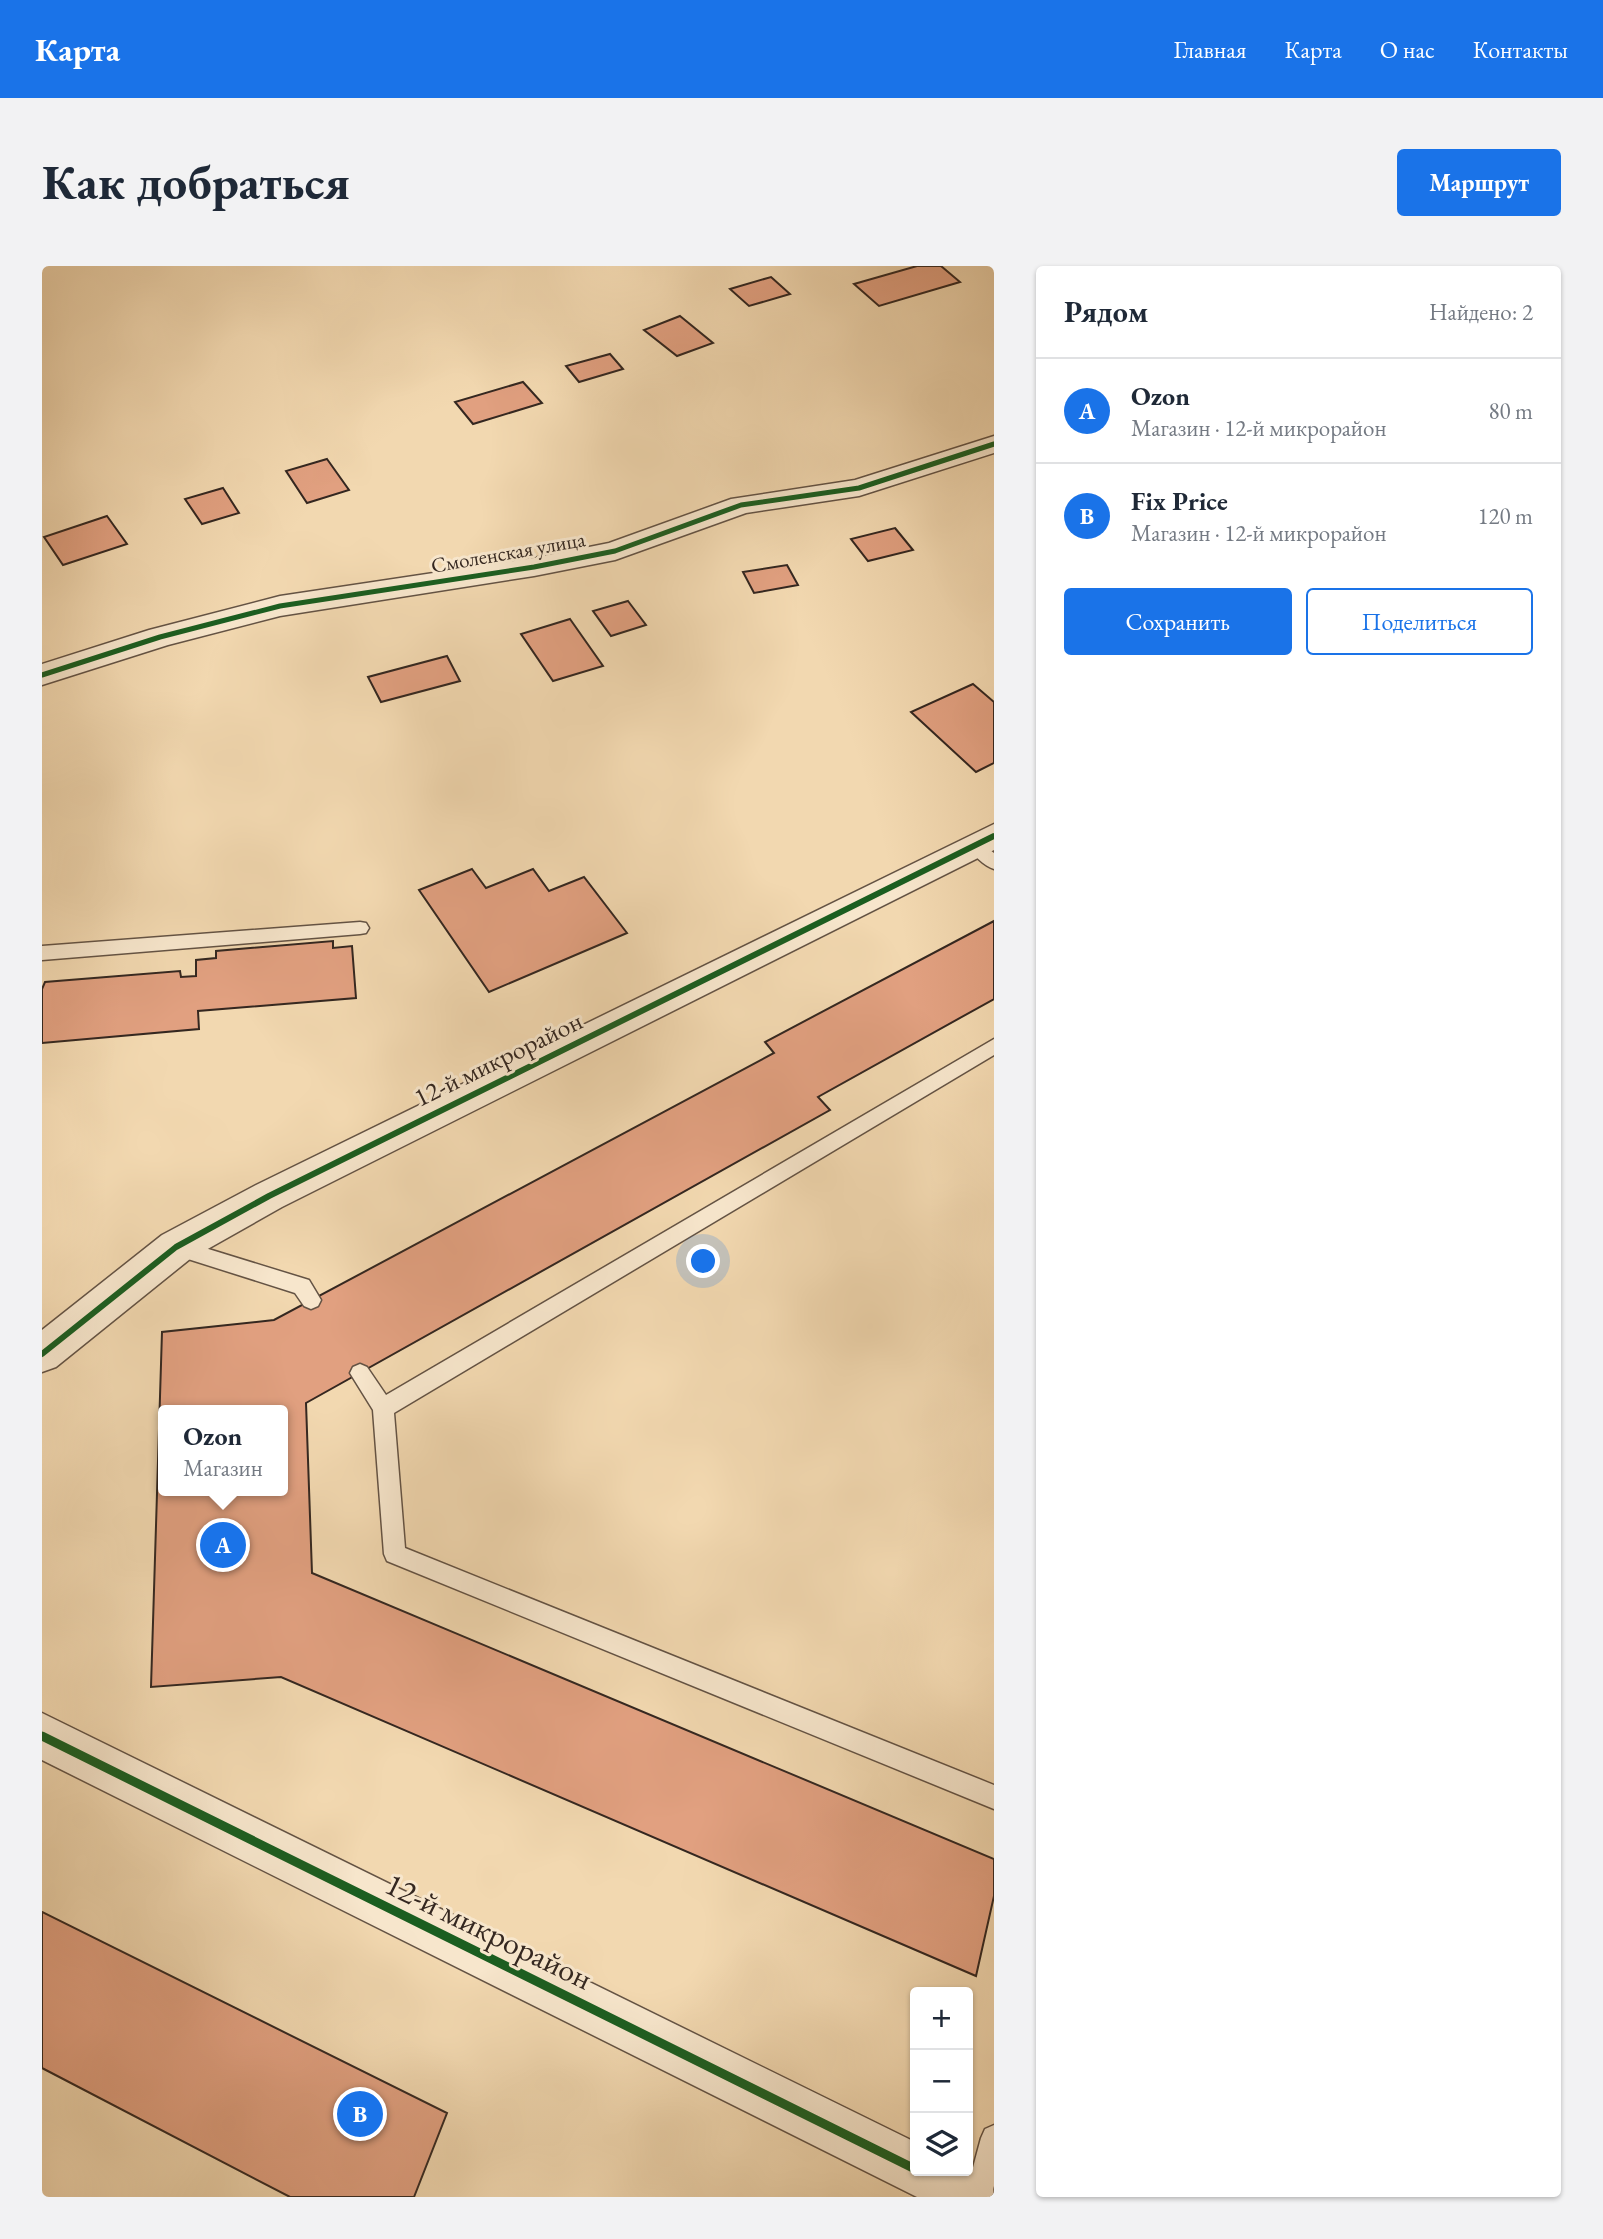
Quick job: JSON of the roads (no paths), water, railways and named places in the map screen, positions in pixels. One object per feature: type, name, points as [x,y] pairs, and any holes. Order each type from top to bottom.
[{"type":"street","name":"Смоленская улица","points":[[42,675],[160,637],[280,606],[534,567],[615,551],[741,505],[859,488],[988,442]]},
{"type":"street","name":"12-й микрорайон","points":[[42,1354],[176,1247],[268,1196],[988,848]]},
{"type":"street","name":"12-й микрорайон","points":[[42,1736],[910,2167]]},
{"type":"street","name":"12-й микрорайон","points":[[929,2176],[973,2197]]},
{"type":"lane","points":[[42,953],[360,928]]},
{"type":"lane","points":[[383,1408],[994,1046]]},
{"type":"lane","points":[[176,1247],[302,1286],[311,1300]]},
{"type":"lane","points":[[360,1373],[383,1408],[395,1554],[994,1797]]},
{"type":"lane","points":[[978,2197],[994,2138]]},
{"type":"place","name":"Ozon","points":[[223,1545]]},
{"type":"place","name":"Fix Price","points":[[360,2114]]}]
